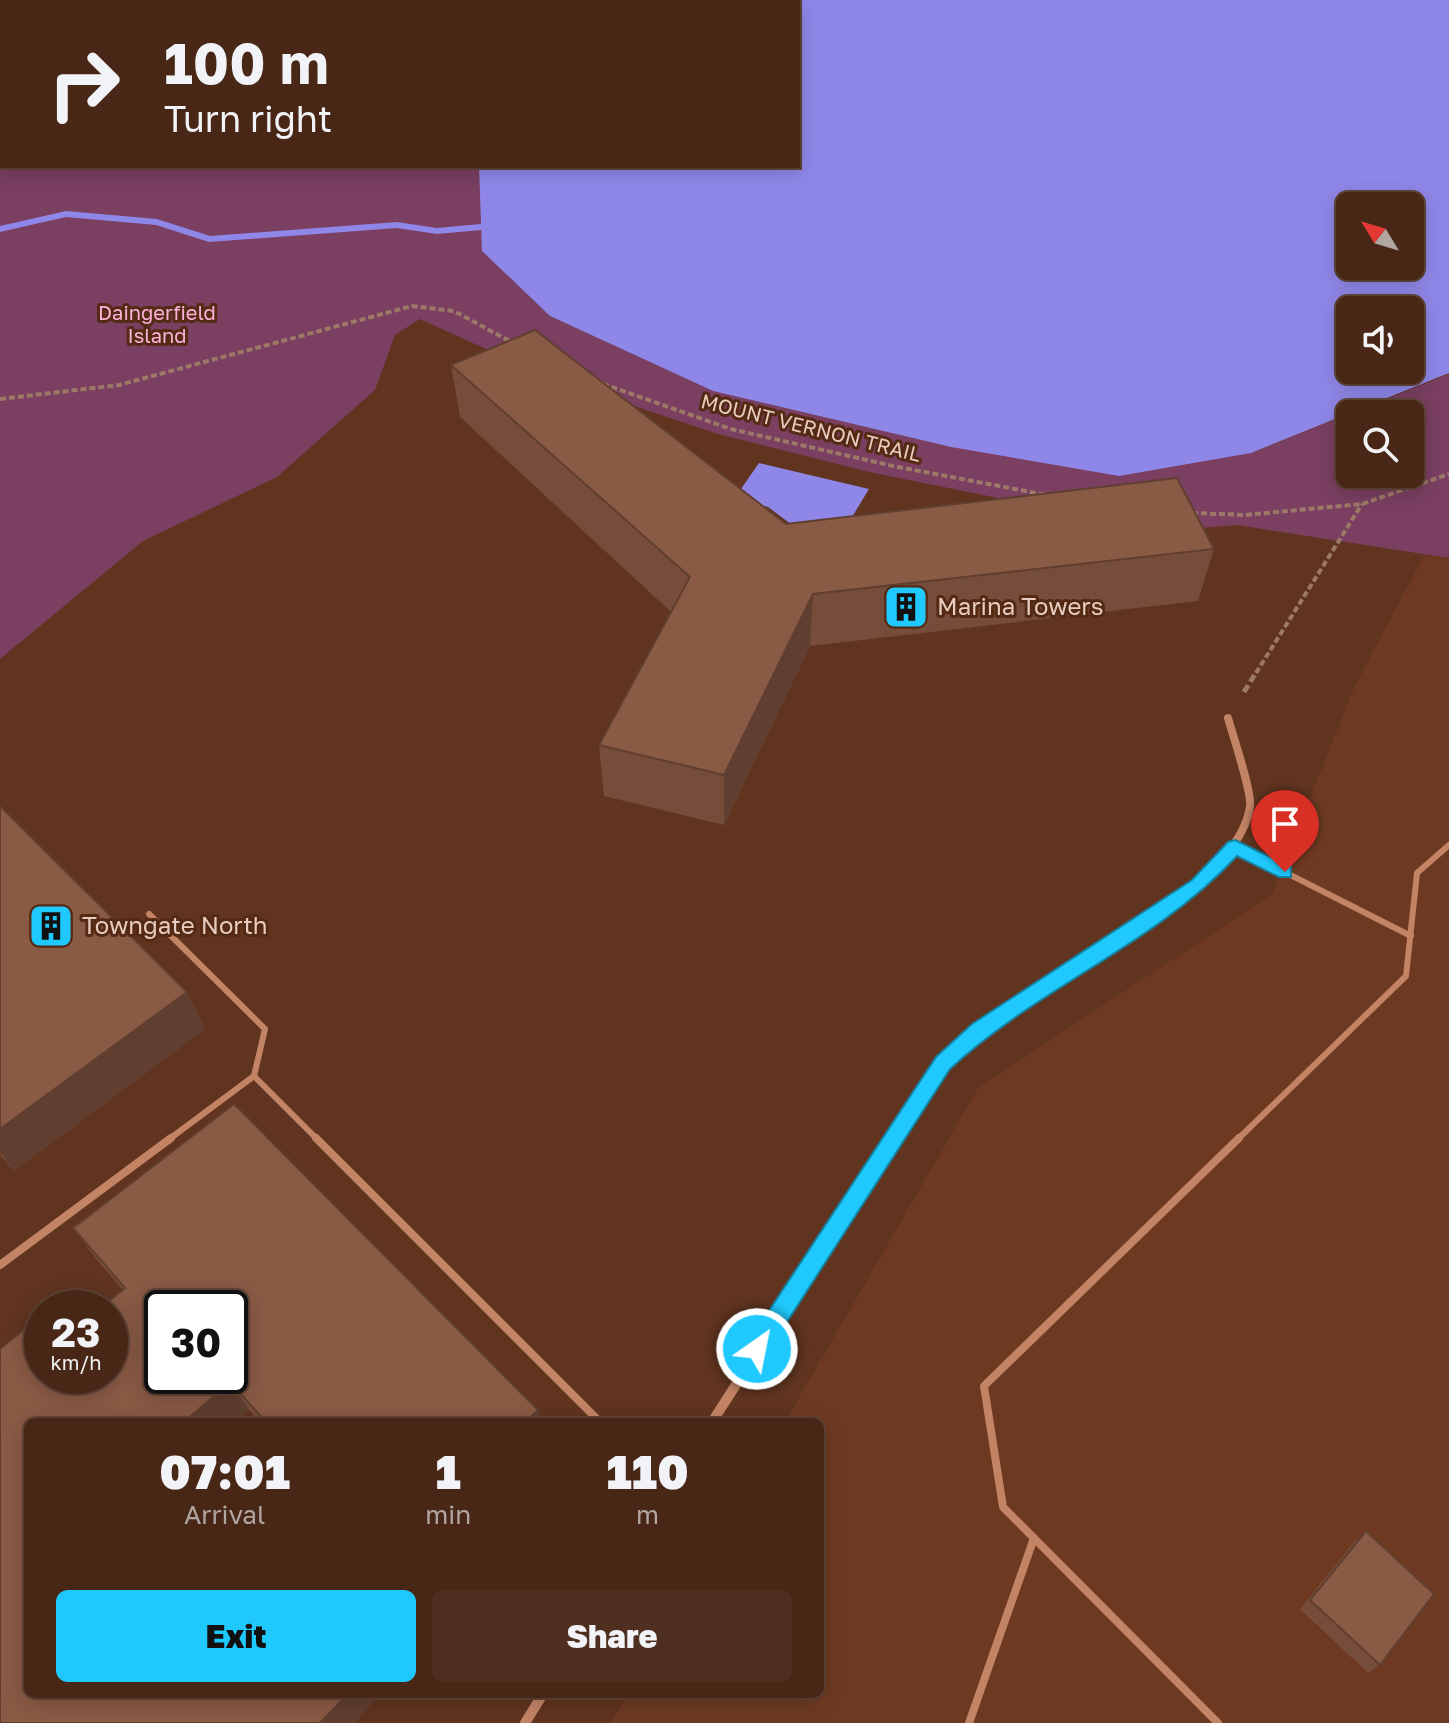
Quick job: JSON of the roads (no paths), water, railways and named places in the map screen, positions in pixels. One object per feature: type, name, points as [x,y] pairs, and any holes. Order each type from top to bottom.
[{"type":"street","points":[[715,1418],[943,1063],[979,1030],[1198,886],[1235,847],[1251,805],[1228,718]]},
{"type":"street","points":[[525,1723],[541,1698]]},
{"type":"lane","points":[[1218,1723],[1003,1507],[984,1386],[1406,976],[1417,873],[1449,845]]},
{"type":"lane","points":[[1235,847],[1411,936]]},
{"type":"lane","points":[[0,1265],[254,1076],[265,1029],[149,914]]},
{"type":"lane","points":[[254,1076],[596,1418]]},
{"type":"lane","points":[[969,1723],[1034,1538]]},
{"type":"waterway","points":[[0,229],[66,214],[157,222],[209,239],[397,225],[437,231],[481,227]]},
{"type":"place","name":"Marina Towers","points":[[906,607]]},
{"type":"place","name":"Towngate North","points":[[51,926]]},
{"type":"park label","name":"Daingerfield Island","points":[[157,324]]}]
